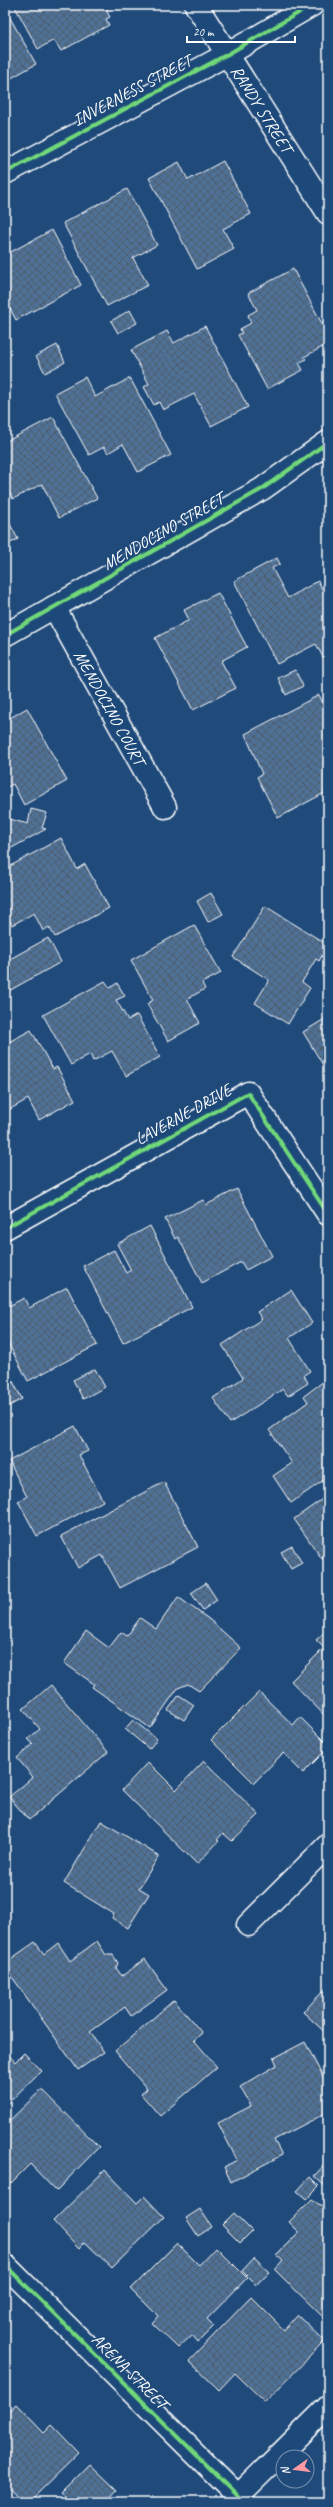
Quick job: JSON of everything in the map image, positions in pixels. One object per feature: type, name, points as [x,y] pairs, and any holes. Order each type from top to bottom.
[{"type":"street","name":"RANDY STREET","points":[[196,5],[328,213]]},
{"type":"street","name":"INVERNESS STREET","points":[[5,173],[228,54],[312,5]]},
{"type":"street","name":"MENDOCINO STREET","points":[[5,635],[262,489],[328,442]]},
{"type":"street","name":"MENDOCINO COURT","points":[[54,607],[165,807]]},
{"type":"street","name":"LAVERNE DRIVE","points":[[5,1228],[248,1093],[328,1214]]},
{"type":"street","points":[[248,1924],[328,1845]]},
{"type":"street","name":"ARENA STREET","points":[[5,2265],[235,2499]]},
{"type":"street","points":[[235,2499],[328,2407]]},
{"type":"building","points":[[14,5],[116,5],[106,10],[110,17],[106,19],[109,25],[61,51],[54,40],[38,49]]},
{"type":"building","points":[[5,9],[36,64],[6,81],[5,80]]},
{"type":"building","points":[[223,161],[251,214],[223,229],[234,249],[197,269],[149,178],[179,162],[188,180]]},
{"type":"building","points":[[127,189],[157,245],[133,258],[148,285],[107,306],[63,223]]},
{"type":"building","points":[[52,230],[81,285],[16,320],[5,299],[5,255]]},
{"type":"building","points":[[293,269],[328,335],[328,344],[304,357],[306,359],[299,363],[303,370],[267,389],[238,335],[242,333],[240,329],[251,323],[248,315],[257,310],[248,293]]},
{"type":"building","points":[[130,310],[137,323],[118,333],[111,321]]},
{"type":"building","points":[[205,326],[248,407],[211,426],[194,394],[163,410],[159,402],[154,405],[144,387],[149,384],[131,350],[167,331],[174,343]]},
{"type":"building","points":[[57,345],[65,362],[45,373],[36,356]]},
{"type":"building","points":[[85,377],[95,397],[130,378],[171,455],[138,472],[123,444],[108,453],[104,447],[89,455],[55,393]]},
{"type":"building","points":[[53,417],[97,498],[59,518],[42,484],[13,499],[5,484],[5,442]]},
{"type":"building","points":[[5,515],[18,539],[5,546]]},
{"type":"building","points":[[277,558],[280,564],[272,568],[288,598],[318,581],[328,600],[327,665],[316,644],[277,664],[234,581]]},
{"type":"building","points":[[218,593],[247,647],[221,661],[236,688],[193,710],[155,638],[189,620],[184,610]]},
{"type":"building","points":[[295,670],[303,686],[286,695],[278,678]]},
{"type":"building","points":[[319,695],[328,712],[328,753],[325,755],[328,761],[328,791],[278,818],[257,777],[262,774],[245,734]]},
{"type":"building","points":[[27,708],[67,781],[24,805],[13,784],[5,788],[5,721]]},
{"type":"building","points":[[31,809],[47,813],[42,828],[46,829],[8,850],[5,844],[5,818],[28,824]]},
{"type":"building","points":[[61,838],[77,869],[85,864],[109,908],[55,937],[49,927],[43,931],[34,913],[12,925],[5,912],[5,869]]},
{"type":"building","points":[[211,893],[223,914],[208,922],[197,901]]},
{"type":"building","points":[[265,906],[328,945],[319,961],[316,959],[302,982],[310,988],[288,1024],[255,1003],[269,980],[233,957]]},
{"type":"building","points":[[194,925],[221,973],[202,983],[205,989],[187,999],[200,1023],[168,1041],[147,1004],[153,1000],[131,960]]},
{"type":"building","points":[[48,938],[61,962],[5,993],[5,958],[8,960]]},
{"type":"building","points":[[105,981],[110,988],[117,983],[125,996],[116,1000],[128,1020],[137,1015],[160,1057],[126,1076],[112,1051],[93,1061],[90,1054],[71,1065],[43,1015]]},
{"type":"building","points":[[328,1017],[328,1062],[323,1065],[303,1032]]},
{"type":"building","points":[[31,1030],[53,1069],[57,1067],[75,1100],[39,1120],[28,1099],[5,1112],[5,1044]]},
{"type":"building","points":[[237,1189],[272,1256],[246,1270],[241,1262],[202,1283],[178,1237],[175,1239],[165,1219],[203,1200],[206,1205]]},
{"type":"building","points":[[150,1226],[192,1307],[123,1343],[83,1266],[114,1250],[126,1273],[131,1270],[117,1244]]},
{"type":"building","points":[[67,1287],[97,1345],[28,1381],[5,1337],[5,1308],[24,1298],[29,1308]]},
{"type":"building","points":[[291,1290],[312,1323],[289,1338],[310,1371],[304,1375],[308,1383],[288,1396],[283,1389],[230,1423],[213,1398],[243,1378],[222,1345],[262,1319],[257,1312]]},
{"type":"building","points":[[5,1366],[22,1399],[5,1408]]},
{"type":"building","points":[[95,1369],[105,1387],[83,1399],[73,1380]]},
{"type":"building","points":[[328,1378],[328,1477],[291,1503],[273,1476],[292,1463],[269,1430],[308,1402],[304,1396]]},
{"type":"building","points":[[75,1426],[88,1451],[79,1455],[103,1501],[37,1536],[18,1501],[27,1497],[9,1461]]},
{"type":"building","points":[[164,1482],[198,1547],[120,1588],[102,1555],[78,1568],[61,1536]]},
{"type":"building","points":[[328,1495],[328,1555],[322,1559],[294,1519]]},
{"type":"building","points":[[292,1546],[302,1563],[291,1569],[281,1552]]},
{"type":"building","points":[[206,1583],[217,1600],[203,1610],[191,1593]]},
{"type":"building","points":[[178,1597],[210,1620],[241,1648],[199,1691],[188,1684],[178,1688],[150,1728],[92,1687],[94,1684],[64,1663],[86,1631],[109,1648],[121,1632],[127,1636],[140,1618],[156,1629]]},
{"type":"building","points":[[328,1629],[328,1719],[291,1681],[324,1648],[316,1640]]},
{"type":"building","points":[[51,1685],[108,1752],[29,1820],[9,1797],[33,1777],[17,1758],[33,1744],[28,1739],[40,1729],[23,1709]]},
{"type":"building","points":[[259,1692],[293,1725],[300,1717],[328,1745],[328,1748],[303,1773],[283,1753],[254,1783],[211,1740]]},
{"type":"building","points":[[179,1695],[194,1705],[184,1720],[168,1710]]},
{"type":"building","points":[[133,1720],[157,1739],[149,1749],[125,1729]]},
{"type":"building","points":[[204,1761],[259,1815],[232,1841],[223,1833],[217,1840],[219,1841],[197,1864],[122,1790],[148,1762],[176,1790]]},
{"type":"building","points":[[101,1821],[159,1856],[139,1888],[149,1894],[128,1928],[112,1918],[114,1914],[64,1883]]},
{"type":"building","points":[[97,1941],[106,1955],[113,1955],[118,1963],[116,1968],[122,1976],[145,1959],[167,1990],[131,2016],[125,2007],[90,2032],[104,2052],[78,2070],[5,1967],[5,1963],[35,1942],[44,1954],[58,1943],[70,1961]]},
{"type":"building","points":[[328,1986],[328,2035],[303,2012]]},
{"type":"building","points":[[174,2000],[202,2033],[194,2040],[217,2067],[160,2116],[141,2094],[147,2089],[115,2051]]},
{"type":"building","points":[[305,2042],[328,2087],[328,2112],[274,2140],[282,2155],[231,2182],[224,2167],[237,2160],[218,2123],[251,2106],[240,2087],[277,2065],[274,2058]]},
{"type":"building","points":[[5,2051],[15,2062],[24,2053],[41,2071],[5,2106]]},
{"type":"building","points":[[42,2089],[99,2147],[56,2191],[30,2164],[11,2183],[5,2176],[5,2125]]},
{"type":"building","points":[[328,2161],[328,2189],[314,2176]]},
{"type":"building","points":[[105,2170],[137,2203],[144,2196],[164,2217],[112,2268],[85,2242],[79,2249],[53,2221]]},
{"type":"building","points":[[310,2177],[319,2186],[306,2199],[297,2191]]},
{"type":"building","points":[[312,2199],[328,2212],[326,2320],[275,2270],[283,2261],[276,2255],[299,2232],[289,2222]]},
{"type":"building","points":[[200,2209],[212,2227],[198,2236],[186,2218]]},
{"type":"building","points":[[234,2213],[252,2231],[240,2243],[222,2225]]},
{"type":"building","points":[[177,2243],[199,2265],[216,2247],[247,2278],[207,2319],[214,2326],[198,2342],[192,2335],[178,2348],[152,2323],[158,2316],[131,2289]]},
{"type":"building","points":[[254,2258],[269,2272],[256,2285],[242,2271]]},
{"type":"building","points":[[251,2297],[284,2330],[298,2315],[325,2341],[265,2402],[235,2373],[219,2390],[189,2361]]},
{"type":"building","points":[[16,2404],[44,2433],[52,2425],[79,2453],[29,2502],[22,2502],[5,2484],[5,2414]]},
{"type":"building","points":[[90,2464],[117,2490],[106,2502],[62,2502],[66,2498],[61,2493]]},
{"type":"cycle path","points":[[5,173],[228,54],[312,5]]},
{"type":"cycle path","points":[[5,635],[262,489],[328,442]]},
{"type":"cycle path","points":[[5,1228],[248,1093],[328,1214]]},
{"type":"cycle path","points":[[5,2265],[238,2496]]}]
